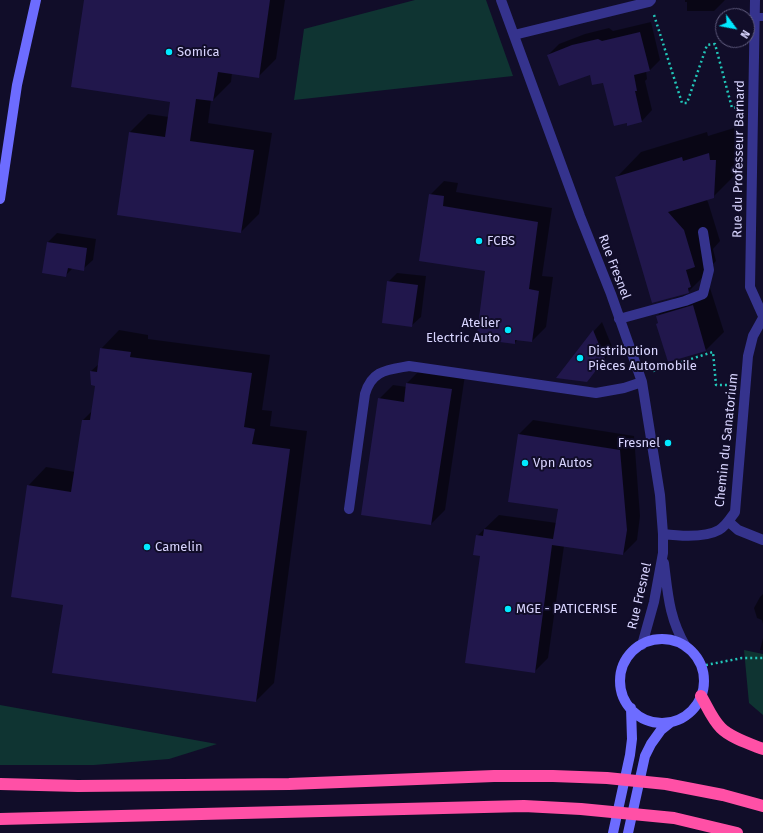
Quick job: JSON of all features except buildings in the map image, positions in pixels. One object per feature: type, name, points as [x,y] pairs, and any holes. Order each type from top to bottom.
[{"type":"highway","points":[[701,696],[712,716],[722,729],[733,736],[763,749]]},
{"type":"highway","points":[[0,784],[78,786],[289,784],[494,776],[553,776],[607,778],[666,784],[723,795],[763,806]]},
{"type":"highway","points":[[0,819],[524,806],[581,809],[674,818],[737,833]]},
{"type":"street","points":[[0,199],[17,85],[36,0]]},
{"type":"street","name":"Rue Fresnel","points":[[501,0],[580,216],[611,294],[641,379],[659,487],[663,534],[662,553],[654,602],[642,645]]},
{"type":"street","name":"Rue du Professeur Barnard","points":[[755,0],[759,17],[750,287],[763,317]]},
{"type":"street","points":[[514,35],[650,1]]},
{"type":"street","points":[[619,319],[685,301],[702,294],[709,270],[703,232]]},
{"type":"street","name":"Chemin du Sanatorium","points":[[663,534],[683,536],[711,533],[720,530],[729,522],[735,512],[748,356],[753,336],[763,317]]},
{"type":"street","points":[[349,509],[365,394],[368,382],[378,374],[388,370],[409,366],[596,393],[624,388],[641,379]]},
{"type":"street","points":[[729,522],[738,530],[763,540]]},
{"type":"street","name":"Rue Fresnel","points":[[662,553],[670,611],[678,634],[686,647]]},
{"type":"street","points":[[628,833],[645,756],[661,730],[671,722],[682,718],[692,711],[701,696],[704,678],[697,658],[686,647],[672,640],[656,640],[642,645],[629,656],[622,671],[622,694],[631,708],[640,716],[652,722],[671,722]]},
{"type":"street","points":[[613,833],[630,755],[632,739],[631,708]]},
{"type":"path","points":[[650,1],[682,103],[687,103],[707,45],[715,44],[732,108],[740,107]]},
{"type":"path","points":[[641,379],[713,352],[716,385],[730,385]]},
{"type":"path","points":[[701,666],[742,658],[763,658]]},
{"type":"green space","points":[[415,0],[486,0],[513,76],[294,100],[304,29]]},
{"type":"green space","points":[[744,650],[763,654],[763,715],[749,703]]},
{"type":"green space","points":[[0,705],[217,744],[169,759],[94,765],[0,765]]},
{"type":"place","name":"Somica","points":[[169,52]]},
{"type":"place","name":"FCBS","points":[[479,241]]},
{"type":"place","name":"Atelier Electric Auto","points":[[508,330]]},
{"type":"place","name":"Distribution Pièces Automobile","points":[[580,358]]},
{"type":"place","name":"Fresnel","points":[[668,443]]},
{"type":"place","name":"Vpn Autos","points":[[525,463]]},
{"type":"place","name":"Camelin","points":[[147,547]]},
{"type":"place","name":"MGE - PATICERISE","points":[[508,609]]}]
